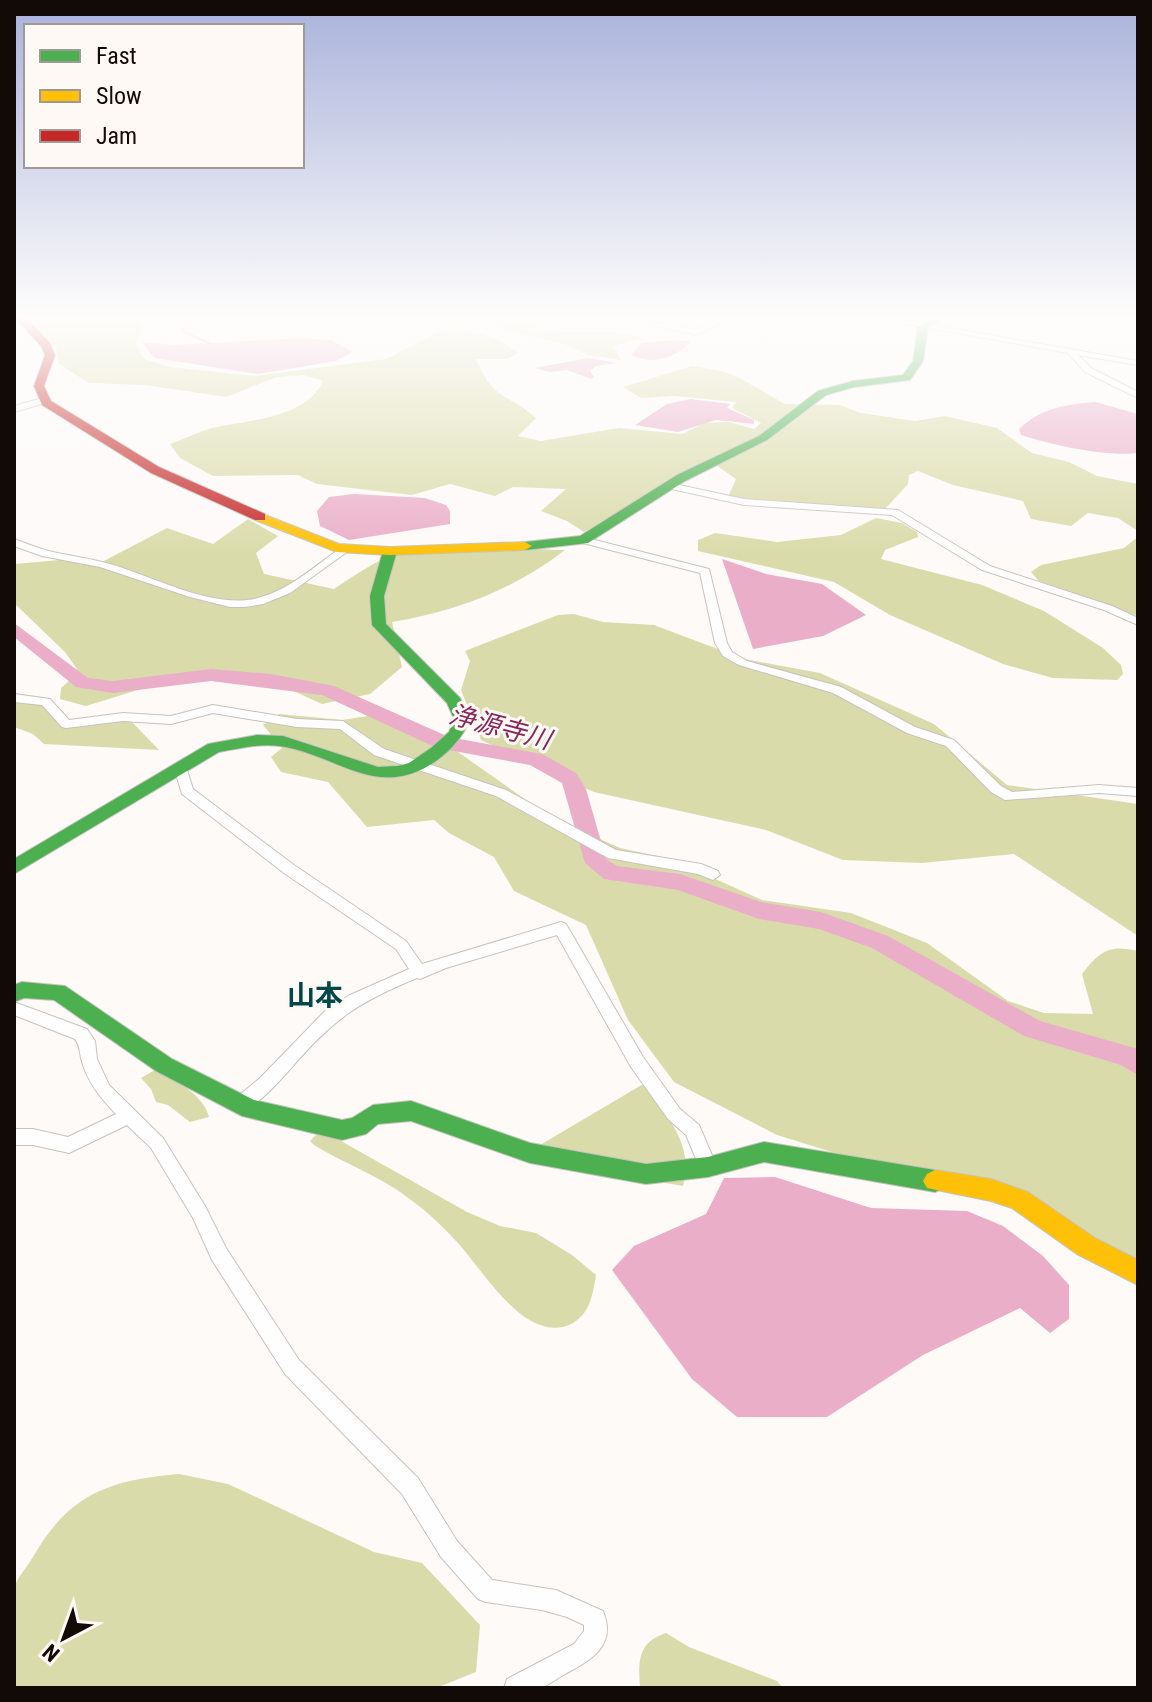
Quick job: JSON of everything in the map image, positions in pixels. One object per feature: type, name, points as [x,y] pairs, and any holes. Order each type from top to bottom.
[{"type":"street","points":[[42,397],[195,490],[263,516],[313,541],[346,549],[390,551],[538,546],[583,540],[705,571],[714,628],[727,654],[743,663],[837,690],[868,704],[911,730],[950,743],[996,789],[1010,797],[1099,789],[1138,792]]},
{"type":"street","points":[[583,540],[670,486],[763,438],[816,397]]},
{"type":"street","points":[[14,409],[43,401]]},
{"type":"street","points":[[670,486],[744,502],[894,512],[986,568],[1108,608],[1138,622]]},
{"type":"street","points":[[14,542],[30,551],[101,565],[174,589],[244,604],[278,596],[346,549]]},
{"type":"street","points":[[14,867],[214,748],[257,740],[297,744],[377,773],[393,773],[427,763],[456,734],[462,719],[454,701],[379,625],[375,613],[378,586],[390,551]]},
{"type":"street","points":[[14,698],[46,702],[66,724],[123,717],[171,720],[213,709],[297,723],[343,725],[379,752],[427,763],[501,793],[613,854],[701,869],[713,875]]},
{"type":"street","points":[[180,767],[187,791],[289,869],[401,945],[420,973]]},
{"type":"street","points":[[241,1104],[261,1090],[333,1014],[359,996],[561,928],[637,1062],[674,1114],[693,1130],[708,1167]]},
{"type":"street","points":[[14,994],[22,990],[58,992],[77,1002],[164,1065],[241,1104],[272,1115],[342,1130],[358,1127],[373,1115],[411,1111],[530,1153],[646,1174],[708,1167],[764,1152],[991,1190],[1020,1200],[1086,1246],[1138,1273]]},
{"type":"street","points":[[14,1008],[81,1034],[87,1041],[96,1077],[127,1117],[157,1143],[199,1212],[219,1254],[292,1367],[410,1486],[449,1549],[486,1591],[544,1597],[578,1607],[595,1619],[596,1635],[582,1652],[516,1688]]},
{"type":"street","points":[[14,1137],[33,1137],[69,1145],[127,1117]]},
{"type":"green space","points":[[310,397],[506,397],[536,418],[518,436],[541,441],[619,428],[682,434],[705,423],[729,422],[754,429],[761,423],[732,408],[736,402],[689,397],[774,397],[785,404],[840,405],[861,413],[915,421],[945,416],[997,428],[1032,453],[1069,462],[1097,476],[1138,484],[1138,531],[1118,518],[1088,513],[1071,526],[1031,519],[1023,501],[953,485],[918,471],[909,475],[908,484],[885,509],[728,497],[736,479],[710,461],[584,532],[567,521],[541,511],[566,489],[513,487],[495,496],[450,484],[412,495],[317,484],[298,475],[213,476],[180,458],[170,444],[212,428],[274,416]]},
{"type":"green space","points":[[876,518],[902,523],[917,532],[918,537],[885,550],[881,559],[982,585],[1044,611],[1103,648],[1121,665],[1123,674],[1117,680],[1053,678],[1003,664],[890,615],[834,582],[698,551],[698,540],[715,533],[777,542],[841,535]]},
{"type":"green space","points":[[248,519],[278,536],[256,553],[264,574],[334,589],[377,562],[405,552],[464,547],[565,550],[525,577],[483,597],[439,612],[392,622],[402,667],[370,694],[322,704],[254,673],[183,676],[86,706],[60,699],[61,688],[79,672],[65,652],[14,603],[14,564],[60,560],[102,562],[167,528],[213,544]]},
{"type":"green space","points":[[1138,539],[1138,616],[1039,581],[1031,572],[1041,565],[1124,548]]},
{"type":"green space","points":[[574,614],[603,622],[654,625],[744,659],[820,673],[934,724],[1007,785],[1138,804],[1138,936],[1014,854],[922,863],[843,860],[766,830],[594,792],[481,740],[461,690],[470,661],[465,651],[558,615]]},
{"type":"green space","points":[[14,693],[28,695],[62,720],[131,721],[159,750],[44,744],[33,734],[14,727]]},
{"type":"green space","points":[[279,714],[342,720],[368,716],[431,733],[549,816],[620,848],[671,859],[762,900],[851,913],[927,943],[1008,1001],[1044,1013],[1093,1014],[1082,974],[1106,951],[1120,948],[1138,951],[1138,1274],[1042,1217],[777,1135],[674,1082],[628,1020],[586,925],[514,891],[494,857],[449,833],[434,820],[367,827],[328,782],[281,772],[271,757],[282,748],[263,725]]},
{"type":"green space","points":[[155,1070],[195,1095],[209,1117],[190,1122],[168,1105],[156,1102],[151,1089],[141,1078]]},
{"type":"green space","points":[[645,1083],[682,1144],[686,1171],[683,1186],[637,1178],[540,1145]]},
{"type":"green space","points":[[325,1132],[467,1212],[500,1226],[536,1233],[572,1255],[596,1275],[592,1296],[583,1314],[573,1323],[556,1328],[539,1325],[522,1315],[421,1207],[391,1186],[310,1141],[318,1133]]},
{"type":"green space","points":[[179,1474],[228,1484],[374,1552],[422,1563],[480,1625],[476,1672],[436,1688],[14,1688],[11,1624],[14,1589],[47,1536],[61,1518],[93,1494],[132,1481]]},
{"type":"green space","points":[[666,1633],[689,1647],[777,1681],[783,1688],[640,1688],[639,1669],[645,1647]]},
{"type":"shaded area","points":[[691,399],[730,404],[727,408],[754,420],[754,424],[716,420],[678,432],[635,425],[667,404]]},
{"type":"shaded area","points":[[1095,402],[1138,414],[1138,453],[1079,449],[1021,435],[1019,429],[1045,412]]},
{"type":"shaded area","points":[[354,494],[425,498],[446,505],[450,511],[450,524],[349,540],[320,526],[317,511],[329,497]]},
{"type":"shaded area","points":[[722,559],[766,574],[822,584],[866,615],[823,636],[753,649]]},
{"type":"shaded area","points":[[775,1177],[871,1208],[967,1211],[1003,1226],[1043,1256],[1069,1285],[1069,1319],[1050,1333],[1020,1308],[923,1355],[827,1417],[737,1417],[692,1379],[612,1270],[634,1246],[706,1214],[724,1178]]},
{"type":"waterway","name":"浄源寺川","points":[[14,628],[83,683],[113,687],[211,675],[271,680],[327,690],[444,743],[535,759],[569,778],[576,789],[596,863],[612,873],[680,882],[759,910],[821,921],[880,942],[1033,1029],[1129,1057],[1138,1064]]},
{"type":"traffic: fast","points":[[525,546],[583,540],[681,478],[763,438],[816,397]]},
{"type":"traffic: fast","points":[[14,867],[214,748],[257,740],[283,741],[377,773],[415,767],[437,752],[456,734],[462,719],[454,701],[379,625],[377,596],[390,551]]},
{"type":"traffic: fast","points":[[14,994],[22,990],[58,992],[164,1065],[250,1109],[342,1130],[358,1127],[373,1115],[411,1111],[530,1153],[646,1174],[708,1167],[764,1152],[935,1181]]},
{"type":"traffic: slow","points":[[260,517],[337,548],[390,551],[525,546]]},
{"type":"traffic: slow","points":[[935,1181],[991,1190],[1020,1200],[1086,1246],[1138,1273]]},
{"type":"traffic: jam","points":[[44,397],[46,403],[155,470],[260,517]]},
{"type":"district","name":"山本","points":[[315,995]]}]
